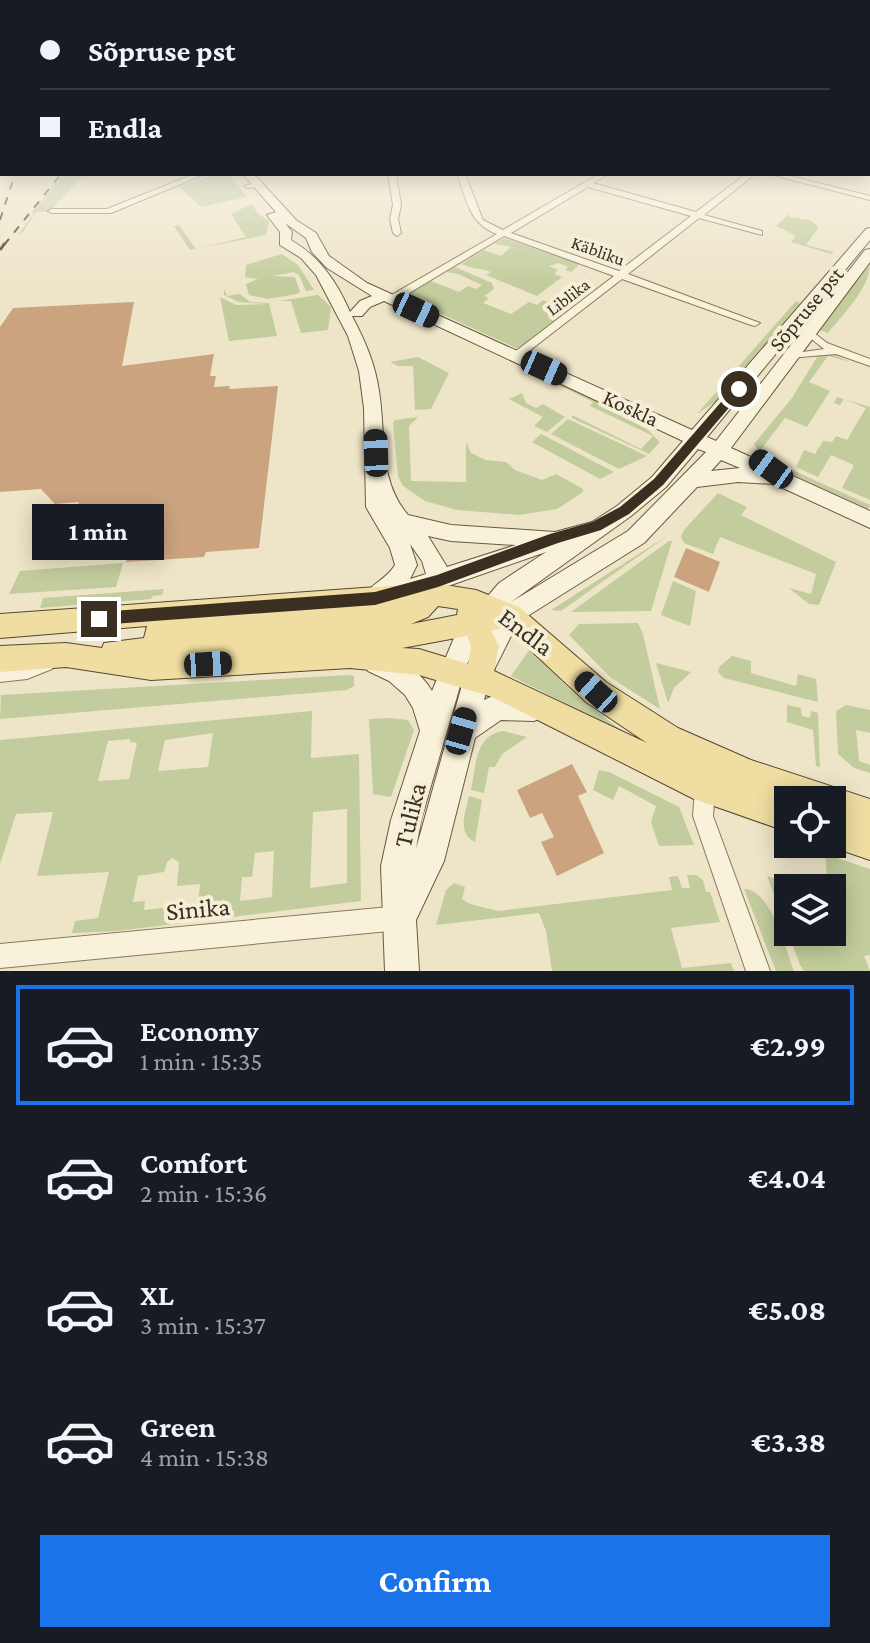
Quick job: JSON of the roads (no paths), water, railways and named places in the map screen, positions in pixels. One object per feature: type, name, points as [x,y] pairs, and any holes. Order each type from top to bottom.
[{"type":"main road","points":[[261,196],[284,227],[288,241],[312,260],[333,291],[355,334],[370,387],[377,482],[375,508],[402,548],[406,565],[397,582],[375,598]]},
{"type":"main road","points":[[265,196],[309,236],[326,259],[358,290],[359,326],[355,334]]},
{"type":"main road","name":"Sõpruse pst","points":[[493,615],[507,590],[624,511],[671,468],[870,232]]},
{"type":"main road","points":[[288,241],[303,245],[309,236]]},
{"type":"main road","name":"Sõpruse pst","points":[[493,615],[636,537],[720,449],[870,253]]},
{"type":"main road","name":"Koskla","points":[[333,291],[358,290],[385,299],[650,417],[870,520]]},
{"type":"main road","points":[[357,313],[365,304],[385,299]]},
{"type":"main road","points":[[650,417],[697,420],[724,407]]},
{"type":"main road","points":[[650,417],[669,439],[674,451],[671,468]]},
{"type":"main road","points":[[741,421],[742,439],[750,453],[797,485]]},
{"type":"main road","points":[[693,480],[738,475],[797,485]]},
{"type":"main road","points":[[377,482],[392,510],[428,549],[436,588]]},
{"type":"main road","points":[[403,522],[451,533],[555,538]]},
{"type":"main road","points":[[0,626],[375,598],[436,588],[555,538],[597,527]]},
{"type":"main road","points":[[66,655],[150,635],[396,618],[419,609],[436,588]]},
{"type":"main road","name":"Endla","points":[[436,588],[465,610],[493,615],[536,635],[596,692],[642,724],[707,758],[784,786]]},
{"type":"main road","points":[[0,659],[421,635],[493,615],[485,646],[470,671]]},
{"type":"main road","points":[[66,655],[151,667],[350,656],[402,659],[470,671],[705,788],[774,811]]},
{"type":"main road","points":[[350,656],[379,663],[405,676],[447,731],[497,707],[522,706],[546,710]]},
{"type":"main road","name":"Tulika","points":[[402,971],[400,918],[428,861],[447,731],[470,671]]},
{"type":"main road","points":[[846,807],[870,815]]},
{"type":"main road","points":[[846,835],[870,843]]},
{"type":"street","points":[[52,211],[108,211],[145,196]]},
{"type":"street","points":[[396,196],[394,219],[397,233]]},
{"type":"street","name":"Käbliku","points":[[470,196],[479,221],[501,233],[755,323]]},
{"type":"street","points":[[385,299],[565,196]]},
{"type":"street","points":[[630,196],[759,233]]},
{"type":"street","name":"Liblika","points":[[516,356],[723,196]]},
{"type":"street","points":[[808,331],[818,341],[838,352],[870,363]]},
{"type":"street","points":[[793,356],[838,352]]},
{"type":"street","points":[[0,674],[27,671],[66,655]]},
{"type":"street","points":[[705,788],[703,816],[758,971]]},
{"type":"street","name":"Sinika","points":[[0,956],[400,918]]},
{"type":"railway","points":[[0,220],[8,196]]},
{"type":"railway","points":[[4,245],[43,196]]},
{"type":"railway","points":[[0,250],[5,243]]}]
